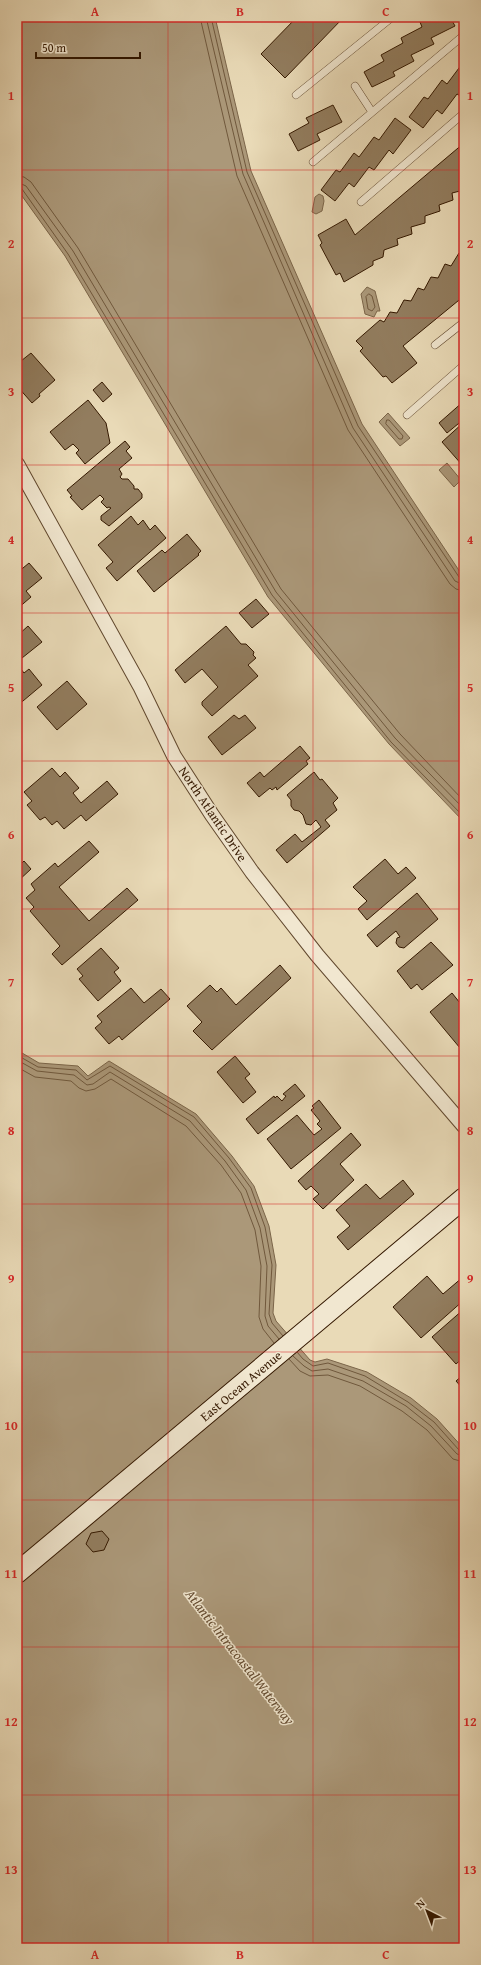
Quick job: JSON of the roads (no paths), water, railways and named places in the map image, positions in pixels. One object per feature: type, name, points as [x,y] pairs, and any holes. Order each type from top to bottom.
[{"type":"main road","name":"East Ocean Avenue","points":[[17,1573],[464,1198]]},
{"type":"street","name":"North Atlantic Drive","points":[[17,464],[140,686],[174,756],[212,815],[252,872],[317,955],[464,1126]]},
{"type":"lane","points":[[296,95],[390,19]]},
{"type":"lane","points":[[313,162],[464,35]]},
{"type":"lane","points":[[355,86],[372,112]]},
{"type":"lane","points":[[361,202],[464,113]]},
{"type":"lane","points":[[435,345],[464,322]]},
{"type":"lane","points":[[407,415],[464,365]]},
{"type":"water","points":[[17,17],[215,17],[251,171],[362,424],[464,578],[464,822],[389,744],[268,597],[65,256],[17,189]]},
{"type":"water","points":[[319,194],[323,196],[324,201],[322,211],[316,214],[312,212],[315,197]]},
{"type":"water","points":[[367,287],[375,291],[380,311],[377,311],[374,317],[365,314],[361,294]]},
{"type":"water","points":[[388,413],[410,438],[400,446],[379,422]]},
{"type":"water","points":[[447,463],[461,480],[454,487],[439,470]]},
{"type":"water","name":"Atlantic Intracoastal Waterway","points":[[17,1050],[39,1063],[78,1066],[88,1076],[109,1061],[196,1114],[232,1156],[254,1186],[269,1226],[276,1265],[273,1313],[276,1321],[310,1360],[315,1362],[327,1359],[367,1372],[411,1398],[437,1419],[464,1449],[464,1948],[17,1948]]}]
